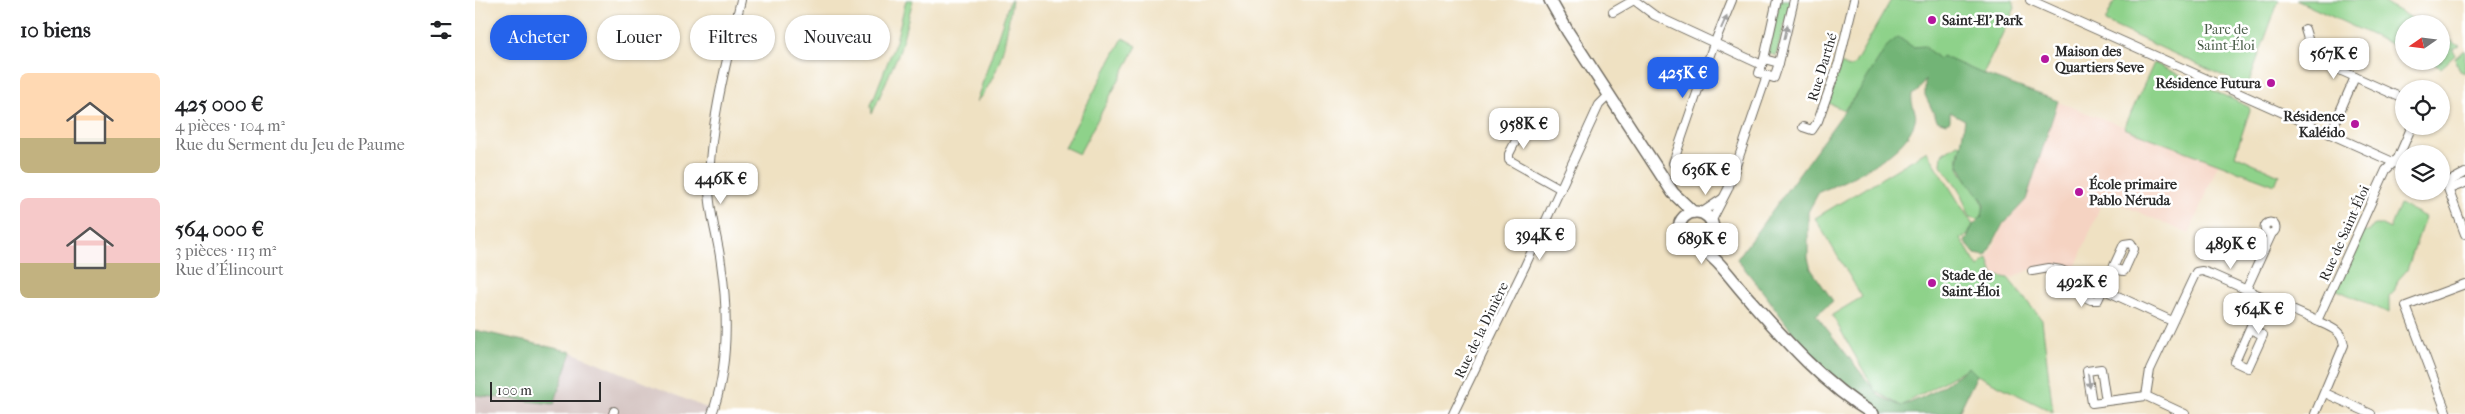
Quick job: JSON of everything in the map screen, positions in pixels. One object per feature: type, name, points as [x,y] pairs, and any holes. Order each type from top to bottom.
[{"type":"main road","points":[[1550,0],[1568,32],[1673,193],[1681,220],[1679,228],[1682,238],[1688,244],[1697,246],[1722,265],[1750,300],[1817,371],[1836,389],[1873,414]]},
{"type":"main road","points":[[1673,193],[1711,222],[1712,231],[1710,238],[1722,265]]},
{"type":"main road","points":[[1681,220],[1697,212]]},
{"type":"main road","points":[[1697,246],[1710,238]]},
{"type":"street","points":[[713,410],[721,372],[725,308],[721,262],[709,198],[710,169],[725,73],[741,0]]},
{"type":"street","points":[[1613,12],[1634,0],[1654,15],[1715,43],[1763,62],[1779,64]]},
{"type":"street","points":[[1673,163],[1732,0]]},
{"type":"street","points":[[1777,0],[1759,73],[1774,78],[1794,0]]},
{"type":"street","name":"Rue Darthé","points":[[1803,127],[1812,130],[1818,121],[1839,62],[1853,0]]},
{"type":"street","points":[[2030,0],[2235,94],[2257,101],[2393,162]]},
{"type":"street","points":[[2305,29],[2308,39],[2304,54],[2395,95]]},
{"type":"street","points":[[1711,222],[1724,197],[1767,76]]},
{"type":"street","points":[[2329,134],[2355,77]]},
{"type":"street","name":"Rue de la Dinière","points":[[1453,414],[1561,189],[1599,105],[1609,95]]},
{"type":"street","points":[[1513,116],[1525,123],[1509,154],[1509,160],[1561,189]]},
{"type":"street","name":"Rue de Saint-Éloi","points":[[2317,321],[2386,170],[2398,158],[2408,135]]},
{"type":"street","points":[[2450,182],[2465,173]]},
{"type":"street","points":[[2450,184],[2465,183]]},
{"type":"street","points":[[1697,212],[1724,197]]},
{"type":"street","points":[[2450,197],[2465,234]]},
{"type":"street","points":[[2246,290],[2272,233]]},
{"type":"street","points":[[2033,271],[2055,269],[2081,278],[2172,321]]},
{"type":"street","points":[[2081,278],[2078,292],[2091,300],[2098,300],[2113,269]]},
{"type":"street","points":[[2147,396],[2150,370],[2196,272],[2202,271],[2317,321],[2338,331],[2343,337],[2344,345],[2315,414]]},
{"type":"street","points":[[2447,414],[2406,306],[2462,285],[2465,275]]},
{"type":"street","points":[[2250,329],[2263,335],[2249,368],[2235,362],[2263,298]]},
{"type":"street","points":[[2106,402],[2101,369],[2087,371],[2092,403],[2106,402],[2147,396],[2185,414]]},
{"type":"street","points":[[2325,393],[2371,414]]},
{"type":"shaded area","name":"École primaire Pablo Néruda","points":[[2058,102],[2219,162],[2189,234],[2104,197],[2073,273],[2036,267],[2012,278],[1993,275],[1988,258],[2004,224],[2026,200]]},
{"type":"shaded area","points":[[572,352],[716,412],[716,414],[475,414],[475,395],[554,404]]},
{"type":"green space","points":[[906,0],[913,0],[900,50],[872,114],[871,105],[896,41]]},
{"type":"green space","points":[[1010,0],[1012,0],[1008,27],[997,67],[992,80],[976,102]]},
{"type":"green space","points":[[1780,0],[1791,0],[1776,56],[1768,53]]},
{"type":"green space","points":[[1891,0],[2013,0],[2015,8],[1983,74],[1942,57],[1939,59],[1924,46],[1859,91],[1844,110],[1828,103],[1841,64],[1849,68],[1854,65]]},
{"type":"green space","name":"Parc de Saint-Éloi","points":[[2115,0],[2279,0],[2247,87],[2105,22]]},
{"type":"green space","points":[[2296,0],[2380,0],[2406,15],[2395,15],[2395,46]]},
{"type":"green space","points":[[1898,37],[1913,47],[1924,46],[1939,59],[1942,56],[1983,74],[2058,101],[2026,200],[2003,224],[1986,256],[1975,254],[1965,242],[1973,225],[1982,216],[1984,205],[1982,199],[1969,184],[1958,162],[1965,120],[1950,112],[1950,121],[1946,123],[1937,120],[1925,95],[1925,80],[1918,91],[1912,95],[1916,118],[1910,133],[1901,144],[1860,173],[1819,192],[1808,212],[1808,258],[1811,269],[1833,301],[1816,315],[1879,396],[1901,406],[1937,389],[1969,367],[1977,375],[1958,414],[1884,414],[1869,407],[1832,378],[1811,358],[1737,259],[1859,91],[1887,46]]},
{"type":"green space","points":[[1123,38],[1137,46],[1079,154],[1064,147]]},
{"type":"green space","points":[[2450,40],[2460,46],[2453,49],[2455,55],[2450,60]]},
{"type":"green space","points":[[2465,50],[2465,73],[2460,71],[2455,58]]},
{"type":"green space","points":[[2154,63],[2249,107],[2250,110],[2235,155],[2279,175],[2275,185],[2124,128]]},
{"type":"green space","points":[[1959,143],[1961,145],[1958,157],[1960,168],[1982,201],[1982,216],[1978,219],[1970,217],[1959,189],[1941,165],[1942,154]]},
{"type":"green space","name":"Stade de Saint-Éloi","points":[[1927,151],[1973,225],[1968,234],[1961,239],[1978,267],[1988,258],[1993,275],[2008,278],[2042,320],[2053,412],[1977,375],[1969,367],[1901,406],[1875,391],[1832,315],[1862,297],[1815,218]]},
{"type":"green space","points":[[2400,204],[2425,217],[2407,270],[2398,280],[2394,292],[2389,297],[2389,313],[2335,289],[2360,230],[2369,232],[2374,225],[2382,225],[2390,229]]},
{"type":"green space","points":[[2222,246],[2227,248],[2229,253],[2227,258],[2222,260],[2217,258],[2215,253],[2217,248]]},
{"type":"green space","points":[[475,330],[572,352],[554,404],[475,395]]},
{"type":"place","name":"Saint-El' Park","points":[[1932,20]]},
{"type":"place","name":"Maison des Quartiers Seve","points":[[2045,59]]},
{"type":"place","name":"Résidence Futura","points":[[2271,83]]},
{"type":"place","name":"Résidence Kaléido","points":[[2355,124]]},
{"type":"place","name":"École primaire Pablo Néruda","points":[[2079,192]]},
{"type":"place","name":"Stade de Saint-Éloi","points":[[1932,283]]}]
